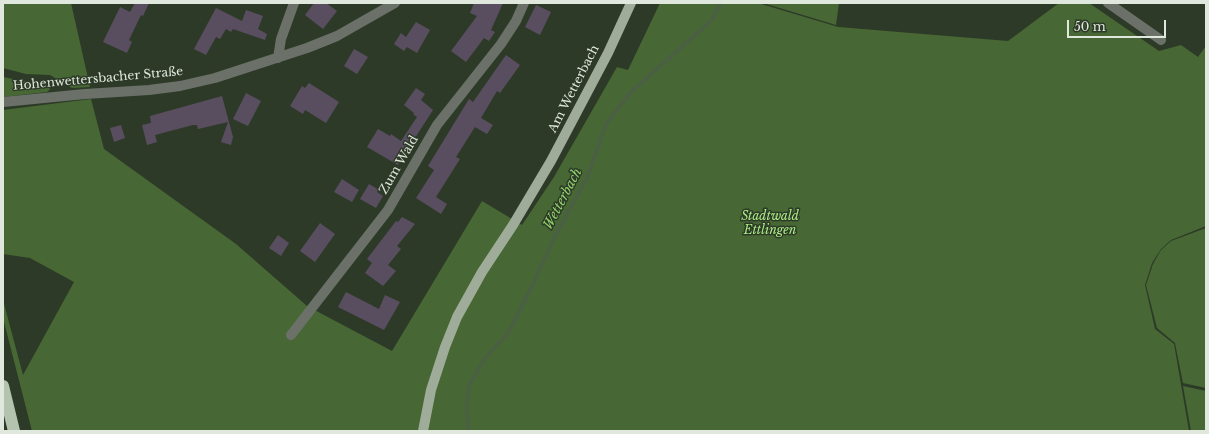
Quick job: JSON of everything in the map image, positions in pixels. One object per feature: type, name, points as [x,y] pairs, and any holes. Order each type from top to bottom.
[{"type":"highway","points":[[3,386],[14,431]]},
{"type":"main road","name":"Am Wetterbach","points":[[423,431],[431,390],[445,347],[457,317],[482,272],[551,161],[608,53],[630,3]]},
{"type":"street","points":[[278,58],[281,39],[294,3]]},
{"type":"street","name":"Hohenwettersbacher Straße","points":[[3,102],[85,94],[149,90],[180,86],[215,78],[278,58],[337,36],[395,3]]},
{"type":"street","name":"Zum Wald","points":[[291,336],[388,210],[437,125],[501,44],[516,21],[524,3]]},
{"type":"street","points":[[1108,3],[1161,40]]},
{"type":"green space","points":[[3,3],[71,3],[90,87],[72,88],[50,75],[26,74],[3,68]]},
{"type":"green space","name":"Stadtwald Ettlingen","points":[[660,3],[758,3],[838,27],[1008,41],[1059,3],[1089,3],[1159,51],[1181,45],[1198,57],[1206,46],[1206,226],[1171,240],[1161,249],[1152,263],[1145,285],[1155,329],[1174,344],[1189,431],[32,431],[3,318],[3,300],[23,375],[74,282],[30,258],[3,254],[3,110],[91,99],[104,149],[236,244],[307,306],[392,351],[482,201],[522,225],[554,177],[617,67],[628,70]]},
{"type":"green space","points":[[763,3],[839,3],[836,25]]},
{"type":"green space","points":[[3,77],[46,85],[50,89],[47,92],[3,97]]},
{"type":"green space","points":[[1206,228],[1206,388],[1183,383],[1175,343],[1157,328],[1146,285],[1153,264],[1161,250],[1171,241]]},
{"type":"green space","points":[[1183,386],[1206,391],[1206,431],[1191,431]]},
{"type":"building","points":[[135,3],[149,3],[143,16],[141,15],[129,40],[132,42],[127,53],[103,42],[120,7],[130,12]]},
{"type":"building","points":[[314,3],[326,3],[337,11],[323,29],[305,15]]},
{"type":"building","points":[[474,3],[503,3],[491,30],[495,32],[489,41],[484,38],[466,62],[451,51],[477,16],[470,13]]},
{"type":"building","points":[[536,5],[551,12],[540,35],[525,27]]},
{"type":"building","points":[[216,8],[242,21],[246,10],[263,16],[258,29],[267,34],[265,40],[233,29],[231,32],[226,29],[220,39],[216,37],[206,55],[194,49]]},
{"type":"building","points":[[416,22],[430,30],[417,53],[407,47],[404,51],[394,44],[401,33],[406,37]]},
{"type":"building","points":[[354,49],[368,57],[357,74],[344,66]]},
{"type":"building","points":[[506,55],[520,65],[500,93],[497,91],[481,118],[493,125],[487,134],[475,127],[456,157],[460,159],[436,197],[447,204],[441,214],[416,198],[434,170],[428,166],[469,99],[473,102]]},
{"type":"building","points":[[309,83],[339,102],[326,123],[305,110],[303,114],[290,106],[302,86],[305,88]]},
{"type":"building","points":[[416,88],[425,94],[421,100],[433,110],[413,141],[415,141],[403,161],[401,159],[398,165],[367,147],[378,129],[390,136],[391,134],[401,141],[417,117],[404,105]]},
{"type":"building","points":[[246,93],[261,101],[248,126],[233,119]]},
{"type":"building","points":[[222,96],[233,137],[231,145],[221,142],[228,122],[198,129],[197,125],[193,125],[155,135],[157,142],[147,145],[142,125],[151,123],[150,116]]},
{"type":"building","points":[[121,125],[125,138],[114,142],[110,128]]},
{"type":"building","points":[[342,179],[359,190],[352,202],[334,192]]},
{"type":"building","points":[[369,184],[379,190],[377,192],[383,196],[376,208],[360,199]]},
{"type":"building","points":[[402,217],[415,224],[397,246],[401,249],[388,265],[396,271],[383,286],[365,273],[372,263],[367,259],[396,221],[398,222]]},
{"type":"building","points":[[320,223],[335,234],[315,262],[300,251]]},
{"type":"building","points":[[278,235],[289,243],[281,256],[269,248]]},
{"type":"building","points":[[346,292],[379,309],[385,295],[400,302],[384,330],[338,307]]},
{"type":"waterway","name":"Wetterbach","points":[[469,431],[467,409],[469,385],[486,357],[509,332],[555,236],[587,178],[606,124],[630,93],[711,21],[721,3]]}]
